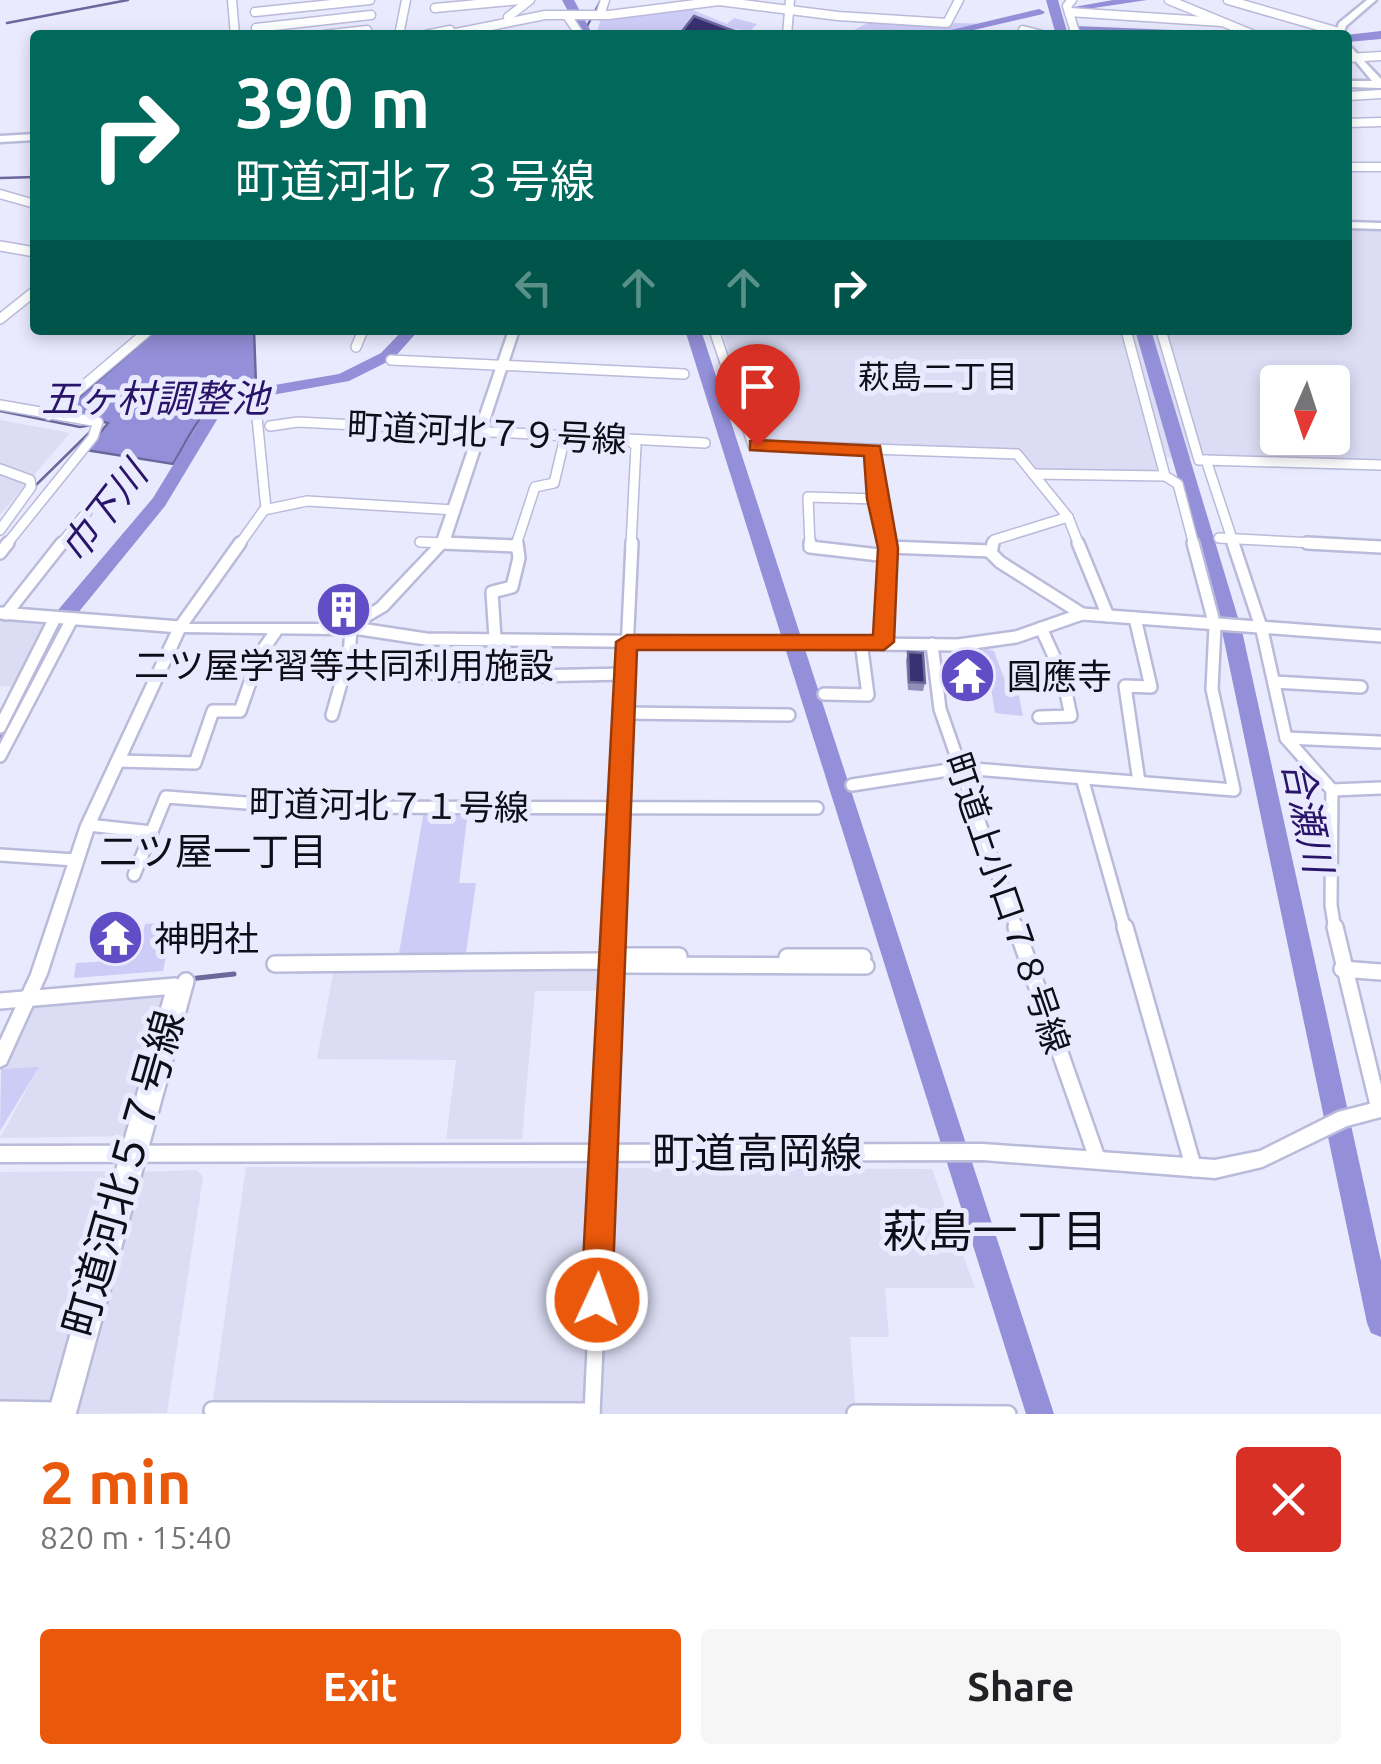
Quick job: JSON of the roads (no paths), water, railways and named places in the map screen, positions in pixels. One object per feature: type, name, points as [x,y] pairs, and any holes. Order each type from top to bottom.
[{"type":"main road","points":[[1339,30],[1372,0]]},
{"type":"main road","points":[[1352,58],[1380,86]]},
{"type":"main road","points":[[1352,84],[1380,86]]},
{"type":"main road","points":[[0,139],[30,137]]},
{"type":"street","points":[[232,0],[235,30]]},
{"type":"street","points":[[254,0],[257,30]]},
{"type":"street","points":[[256,12],[372,0],[367,30]]},
{"type":"street","points":[[400,30],[406,0]]},
{"type":"street","points":[[428,30],[436,4],[520,0]]},
{"type":"street","points":[[447,30],[506,18],[530,0]]},
{"type":"street","points":[[600,15],[605,0]]},
{"type":"street","points":[[787,30],[790,0]]},
{"type":"street","points":[[469,30],[544,14],[600,15],[720,1],[947,23],[959,0]]},
{"type":"street","points":[[1072,0],[1069,12],[1074,30]]},
{"type":"street","points":[[1169,0],[1241,30]]},
{"type":"street","points":[[1228,0],[1322,30]]},
{"type":"street","points":[[1069,12],[1221,22]]},
{"type":"street","points":[[264,30],[371,15]]},
{"type":"street","points":[[570,16],[577,30]]},
{"type":"street","points":[[1352,58],[1381,56]]},
{"type":"street","points":[[1352,95],[1380,86]]},
{"type":"street","points":[[1352,123],[1381,122]]},
{"type":"street","points":[[1352,165],[1381,164]]},
{"type":"street","points":[[0,194],[30,203]]},
{"type":"street","points":[[1352,225],[1381,226]]},
{"type":"street","points":[[0,246],[30,251]]},
{"type":"street","points":[[0,319],[30,295]]},
{"type":"street","points":[[49,414],[142,335]]},
{"type":"street","points":[[356,347],[360,335]]},
{"type":"street","points":[[349,629],[390,600],[443,543],[512,335]]},
{"type":"street","points":[[716,335],[752,444],[1017,454],[1068,517],[1108,616]]},
{"type":"street","points":[[1127,335],[1165,476]]},
{"type":"street","points":[[1162,335],[1199,460],[1381,465]]},
{"type":"street","points":[[391,360],[684,374]]},
{"type":"street","points":[[255,397],[271,508]]},
{"type":"street","points":[[0,405],[98,422],[96,430],[0,553]]},
{"type":"street","name":"町道河北７９号線","points":[[270,426],[298,422],[705,443]]},
{"type":"street","points":[[495,638],[491,596],[496,590],[512,587],[519,558],[516,546],[536,487],[554,483],[564,437]]},
{"type":"street","points":[[212,1410],[592,1412],[636,446],[629,440]]},
{"type":"street","points":[[873,450],[876,499],[888,552],[884,642]]},
{"type":"street","points":[[1206,460],[1226,538],[1262,630],[1286,738],[1338,790],[1381,796]]},
{"type":"street","points":[[0,468],[20,473],[32,487],[0,530]]},
{"type":"street","points":[[852,785],[961,768],[1234,790],[1212,689],[1218,626],[1178,484],[1165,476],[1033,474]]},
{"type":"street","points":[[876,499],[808,497],[810,548],[991,552],[1006,568],[1064,595],[1082,614]]},
{"type":"street","points":[[0,1059],[28,1000],[88,825],[180,627],[256,516],[271,508],[307,501],[454,510]]},
{"type":"street","points":[[3,614],[87,512]]},
{"type":"street","points":[[991,552],[994,540],[1068,517]]},
{"type":"street","points":[[1226,538],[1381,547]]},
{"type":"street","points":[[420,542],[516,546]]},
{"type":"street","points":[[3,614],[180,627],[349,629],[426,640],[932,644],[987,641],[1082,614],[1381,636]]},
{"type":"street","points":[[0,728],[63,618]]},
{"type":"street","points":[[0,756],[63,618]]},
{"type":"street","points":[[1135,618],[1151,687],[1125,686],[1138,782]]},
{"type":"street","points":[[1039,717],[1072,716],[1058,664],[1041,628]]},
{"type":"street","points":[[332,715],[350,656],[349,629]]},
{"type":"street","points":[[118,761],[196,764],[214,711],[240,711],[260,654],[276,631]]},
{"type":"street","points":[[824,694],[868,695],[861,642]]},
{"type":"street","name":"町道上小口７８号線","points":[[932,644],[936,696],[1098,1158]]},
{"type":"street","points":[[412,672],[487,677],[625,674]]},
{"type":"street","points":[[1274,682],[1361,687]]},
{"type":"street","points":[[623,713],[788,715]]},
{"type":"street","points":[[1286,738],[1379,742]]},
{"type":"street","points":[[1082,778],[1194,1169]]},
{"type":"street","points":[[1338,790],[1381,788]]},
{"type":"street","points":[[1338,790],[1331,905],[1342,969],[1380,1109]]},
{"type":"street","name":"町道河北７１号線","points":[[134,875],[166,796],[299,807],[817,808]]},
{"type":"street","points":[[88,825],[152,832]]},
{"type":"street","points":[[0,856],[74,860]]},
{"type":"street","points":[[275,964],[864,962]]},
{"type":"street","points":[[1342,969],[1381,972]]},
{"type":"street","points":[[0,1409],[60,1413],[186,981]]},
{"type":"street","name":"町道河北５７号線","points":[[0,1001],[175,986],[134,1153]]},
{"type":"street","name":"町道高岡線","points":[[0,1154],[969,1152],[1098,1158],[1194,1169],[1262,1159],[1359,1113],[1380,1109]]},
{"type":"street","points":[[855,1413],[1008,1414]]},
{"type":"water","name":"五ヶ村調整池","points":[[150,335],[254,335],[256,385],[214,404],[173,464],[86,450],[108,423],[62,412]]},
{"type":"waterway","points":[[7,23],[128,0]]},
{"type":"waterway","points":[[568,0],[584,30]]},
{"type":"waterway","points":[[585,30],[601,0]]},
{"type":"waterway","name":"合瀬川","points":[[1052,0],[1061,30]]},
{"type":"waterway","name":"巾下川","points":[[1074,8],[1141,0]]},
{"type":"waterway","name":"巾下川","points":[[958,30],[1039,12]]},
{"type":"waterway","points":[[1080,28],[1114,30]]},
{"type":"waterway","points":[[1352,38],[1381,35]]},
{"type":"waterway","points":[[0,178],[30,177]]},
{"type":"waterway","name":"巾下川","points":[[0,742],[65,615],[159,502],[215,410],[239,396],[343,378],[387,356],[406,335]]},
{"type":"waterway","points":[[695,335],[1040,1414]]},
{"type":"waterway","name":"合瀬川","points":[[1144,335],[1232,631],[1381,1323]]},
{"type":"waterway","points":[[216,399],[239,396]]},
{"type":"waterway","points":[[0,411],[80,427],[91,425]]},
{"type":"waterway","points":[[34,487],[92,430]]},
{"type":"waterway","points":[[189,979],[234,974]]},
{"type":"place","name":"二ツ屋学習等共同利用施設","points":[[344,609]]},
{"type":"place","name":"圓應寺","points":[[968,676]]},
{"type":"place","name":"神明社","points":[[115,938]]},
{"type":"district","name":"萩島二丁目","points":[[938,376]]},
{"type":"district","name":"二ツ屋一丁目","points":[[213,851]]},
{"type":"district","name":"萩島一丁目","points":[[995,1230]]}]
